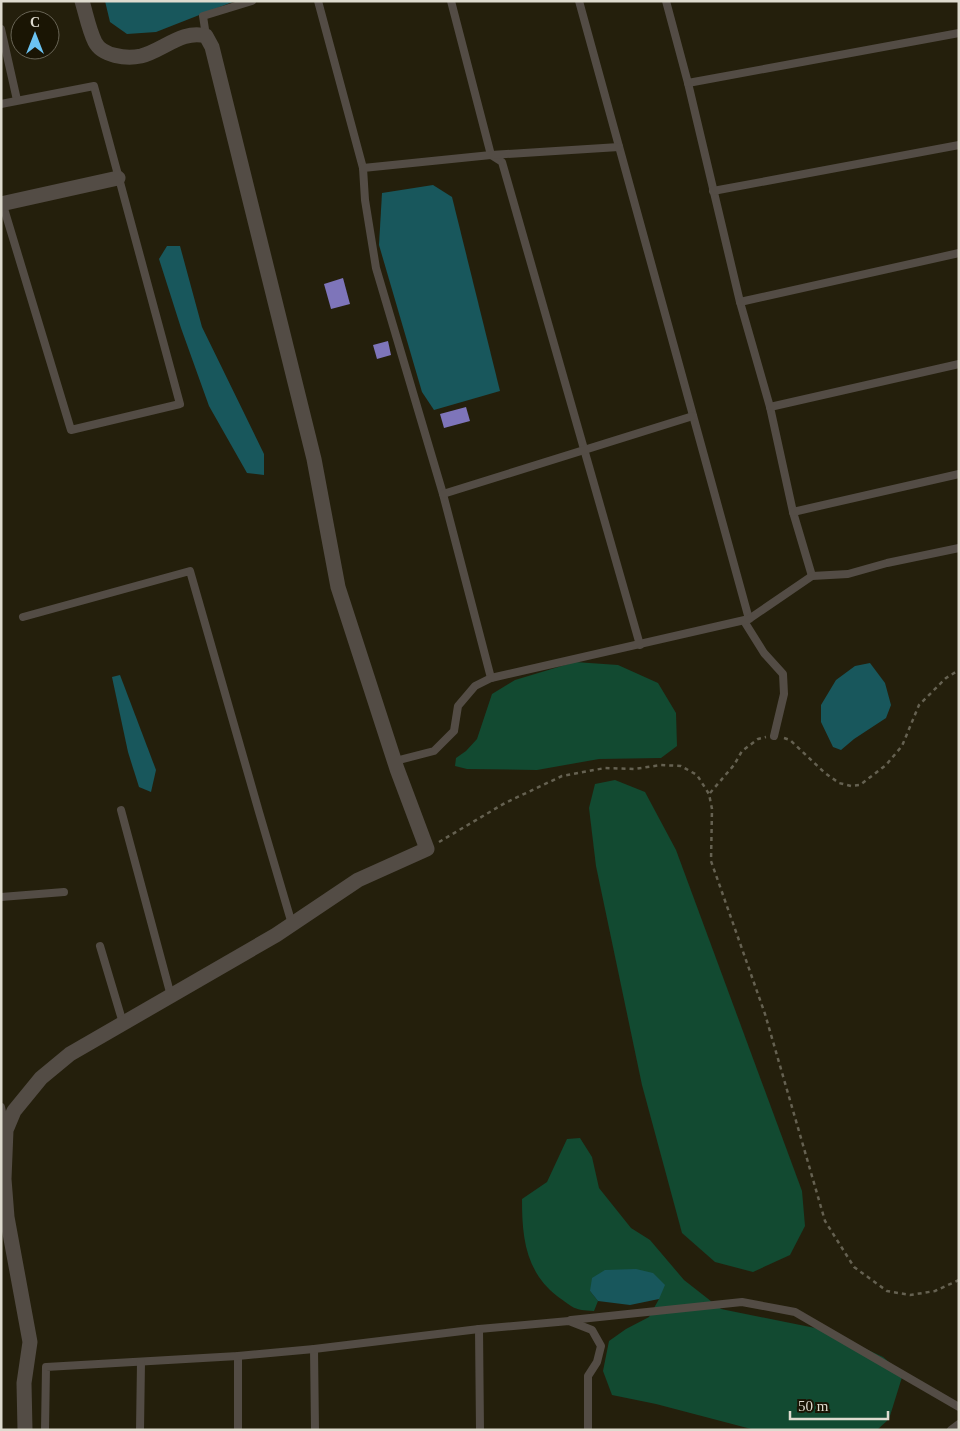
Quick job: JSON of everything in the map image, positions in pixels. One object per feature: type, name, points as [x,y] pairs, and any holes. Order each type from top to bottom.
[{"type":"street","points":[[25,1430],[24,1383],[30,1342],[4,1216],[6,1130],[14,1111],[41,1078],[70,1054],[268,940],[358,880],[427,849],[395,761],[338,587],[314,459],[212,47],[206,36],[196,33],[140,56],[112,56],[96,44],[82,1]]},
{"type":"street","points":[[2,202],[118,178]]},
{"type":"lane","points":[[206,36],[203,16],[252,1]]},
{"type":"lane","points":[[318,1],[363,168],[365,200],[376,268],[443,494],[491,678]]},
{"type":"lane","points":[[451,1],[491,155],[502,162],[640,645]]},
{"type":"lane","points":[[579,1],[747,620],[764,653],[783,674],[784,694],[774,736]]},
{"type":"lane","points":[[666,1],[688,83],[740,302],[770,407],[793,512],[812,576]]},
{"type":"lane","points":[[2,32],[18,100]]},
{"type":"lane","points":[[688,83],[959,33]]},
{"type":"lane","points":[[1,104],[94,86],[180,404],[71,430],[2,202]]},
{"type":"lane","points":[[713,191],[959,145]]},
{"type":"lane","points":[[363,168],[491,155],[619,148]]},
{"type":"lane","points":[[740,302],[959,253]]},
{"type":"lane","points":[[770,407],[959,364]]},
{"type":"lane","points":[[443,494],[692,416]]},
{"type":"lane","points":[[793,512],[959,474]]},
{"type":"lane","points":[[395,761],[434,751],[454,732],[458,706],[475,686],[491,678],[747,620],[812,576],[848,574],[887,563],[959,548]]},
{"type":"lane","points":[[23,617],[190,572],[292,924]]},
{"type":"lane","points":[[121,810],[171,996]]},
{"type":"lane","points":[[1,897],[64,892]]},
{"type":"lane","points":[[100,946],[123,1023]]},
{"type":"lane","points":[[1,1107],[6,1130]]},
{"type":"lane","points":[[45,1430],[46,1367],[238,1356],[314,1349],[742,1302],[795,1312],[959,1407]]},
{"type":"lane","points":[[569,1321],[592,1330],[601,1346],[597,1362],[588,1376],[588,1430]]},
{"type":"lane","points":[[479,1330],[480,1430]]},
{"type":"lane","points":[[314,1349],[315,1430]]},
{"type":"lane","points":[[238,1356],[238,1430]]},
{"type":"lane","points":[[140,1362],[140,1430]]},
{"type":"lane","points":[[951,1430],[959,1424]]},
{"type":"path","points":[[709,794],[734,765],[742,751],[758,739],[774,736],[790,740],[825,773],[839,782],[851,786],[860,785],[886,765],[902,746],[919,705],[946,678],[959,670]]},
{"type":"path","points":[[427,849],[505,803],[562,776],[605,768],[634,769],[661,765],[681,766],[697,775],[709,794],[712,809],[711,861],[765,1014],[825,1222],[854,1267],[887,1290],[910,1295],[935,1290],[959,1280]]},
{"type":"green space","points":[[575,662],[618,665],[658,683],[676,713],[677,746],[661,758],[599,759],[537,770],[467,769],[455,766],[456,758],[466,751],[477,739],[492,694],[515,680]]},
{"type":"green space","points":[[615,780],[645,792],[676,850],[802,1191],[805,1226],[790,1255],[753,1272],[715,1262],[682,1233],[642,1085],[596,866],[589,808],[595,784]]},
{"type":"green space","points":[[580,1138],[592,1157],[599,1188],[631,1228],[650,1240],[684,1280],[721,1309],[825,1330],[883,1357],[903,1374],[889,1419],[877,1430],[755,1430],[656,1404],[612,1395],[603,1371],[609,1341],[626,1329],[649,1317],[659,1299],[590,1291],[598,1301],[594,1311],[574,1308],[546,1286],[538,1275],[528,1252],[523,1226],[522,1199],[547,1182],[567,1139]]},
{"type":"water","points":[[105,1],[235,1],[156,32],[127,34],[110,22]]},
{"type":"water","points":[[433,185],[452,197],[500,391],[434,410],[422,392],[379,245],[382,193]]},
{"type":"water","points":[[167,246],[180,246],[202,327],[264,454],[264,475],[247,473],[209,406],[159,259]]},
{"type":"water","points":[[870,663],[885,683],[891,705],[886,718],[841,750],[833,747],[821,722],[821,705],[836,680],[855,666]]},
{"type":"water","points":[[120,675],[156,770],[151,792],[139,787],[128,752],[112,677]]},
{"type":"water","points":[[636,1269],[653,1273],[665,1285],[659,1299],[630,1305],[598,1301],[590,1291],[592,1278],[605,1270]]},
{"type":"building","points":[[343,278],[350,304],[331,309],[324,284]]},
{"type":"building","points":[[388,341],[391,355],[377,359],[373,345]]},
{"type":"building","points":[[466,407],[470,421],[444,428],[440,414]]}]
